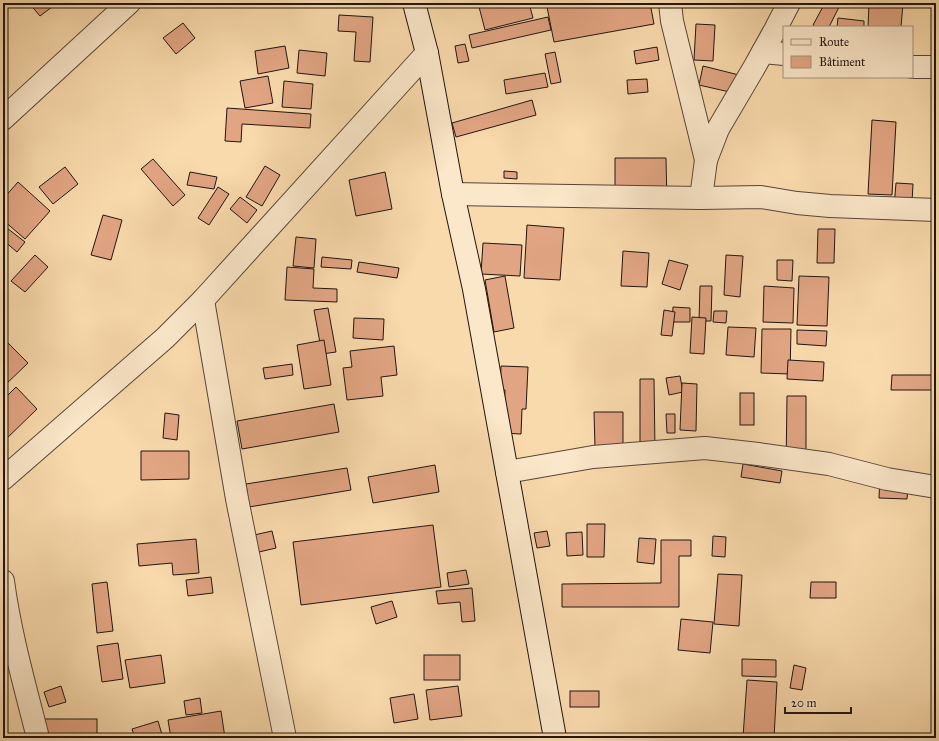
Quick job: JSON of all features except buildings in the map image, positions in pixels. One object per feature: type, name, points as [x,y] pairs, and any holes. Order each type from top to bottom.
[{"type":"street","points":[[3,119],[129,3]]},
{"type":"street","points":[[414,3],[427,54],[453,194],[474,289],[555,738]]},
{"type":"street","points":[[670,3],[672,20],[706,160]]},
{"type":"street","points":[[700,198],[706,160],[718,129],[776,30],[789,3]]},
{"type":"street","points":[[763,52],[783,54]]},
{"type":"street","points":[[4,475],[165,338],[203,300],[427,54]]},
{"type":"street","points":[[913,67],[936,67]]},
{"type":"street","points":[[453,194],[700,198],[761,197],[797,203],[830,206],[936,210]]},
{"type":"street","points":[[203,300],[236,499],[285,738]]},
{"type":"street","points":[[507,472],[593,457],[705,448],[829,464],[887,479],[936,487]]},
{"type":"street","points":[[3,582],[14,643],[38,738]]}]
